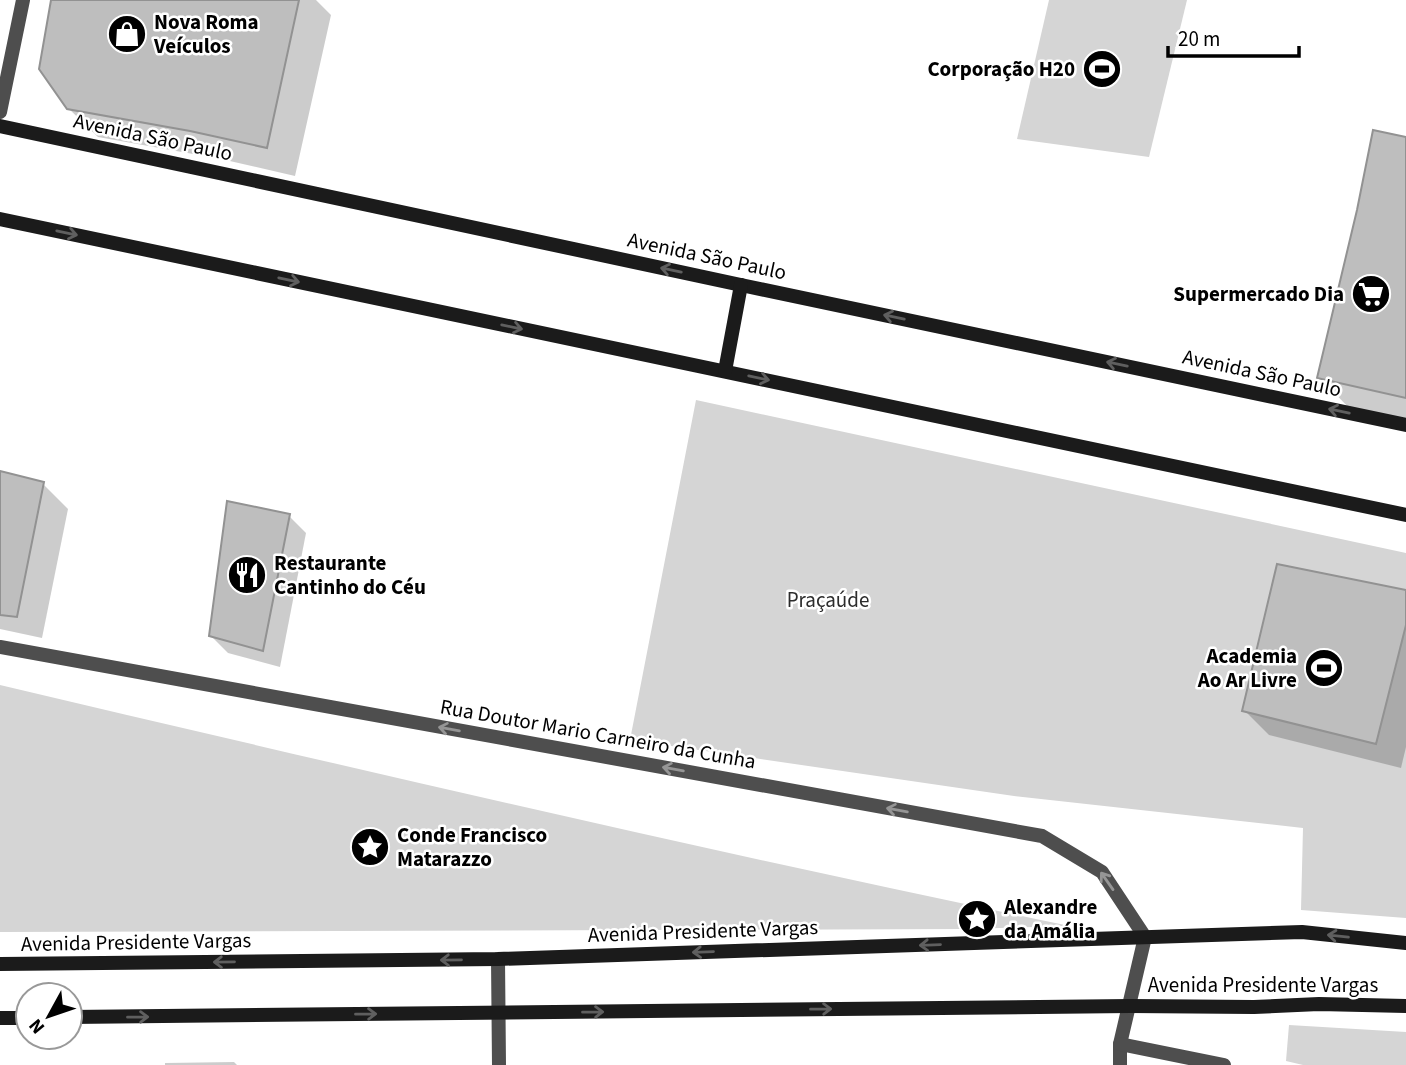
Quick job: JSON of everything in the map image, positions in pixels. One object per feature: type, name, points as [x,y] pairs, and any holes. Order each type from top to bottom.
[{"type":"main road","name":"Avenida São Paulo","points":[[0,125],[1406,425]]},
{"type":"main road","points":[[0,219],[1406,515]]},
{"type":"main road","points":[[725,371],[741,285]]},
{"type":"main road","name":"Avenida Presidente Vargas","points":[[0,964],[498,959],[1302,932],[1406,943]]},
{"type":"main road","name":"Avenida Presidente Vargas","points":[[84,1017],[1254,1007],[1319,1004],[1406,1006]]},
{"type":"street","points":[[0,112],[23,0]]},
{"type":"street","name":"Rua Doutor Mario Carneiro da Cunha","points":[[0,647],[1042,836],[1102,872],[1145,937]]},
{"type":"street","points":[[1120,1065],[1121,1044],[1145,937]]},
{"type":"street","points":[[498,959],[499,1065]]},
{"type":"street","points":[[1121,1044],[1224,1065]]},
{"type":"green space","name":"Corporação H20","points":[[1049,0],[1187,0],[1149,157],[1017,139]]},
{"type":"green space","name":"Praçaúde","points":[[696,400],[1406,553],[1406,918],[1301,910],[1303,828],[1014,796],[630,740]]},
{"type":"green space","points":[[0,685],[401,779],[1070,926],[963,929],[0,932]]},
{"type":"green space","points":[[1289,1025],[1406,1032],[1406,1065],[1303,1065],[1286,1061]]},
{"type":"building","name":"Nova Roma Veículos","points":[[51,0],[299,0],[267,148],[67,109],[39,69]]},
{"type":"building","name":"Supermercado Dia","points":[[1373,130],[1406,137],[1406,398],[1317,378]]},
{"type":"building","points":[[0,471],[44,482],[17,617],[0,615]]},
{"type":"building","name":"Restaurante Cantinho do Céu","points":[[227,501],[290,514],[263,651],[209,636]]},
{"type":"building","name":"Academia Ao Ar Livre","points":[[1277,564],[1406,590],[1406,625],[1376,744],[1242,711]]},
{"type":"place","name":"Nova Roma Veículos","points":[[127,34]]},
{"type":"place","name":"Corporação H20","points":[[1102,69]]},
{"type":"place","name":"Supermercado Dia","points":[[1371,294]]},
{"type":"place","name":"Restaurante Cantinho do Céu","points":[[247,575]]},
{"type":"place","name":"Academia Ao Ar Livre","points":[[1324,668]]},
{"type":"place","name":"Conde Francisco Matarazzo","points":[[370,847]]},
{"type":"place","name":"Alexandre da Amália","points":[[977,919]]}]
